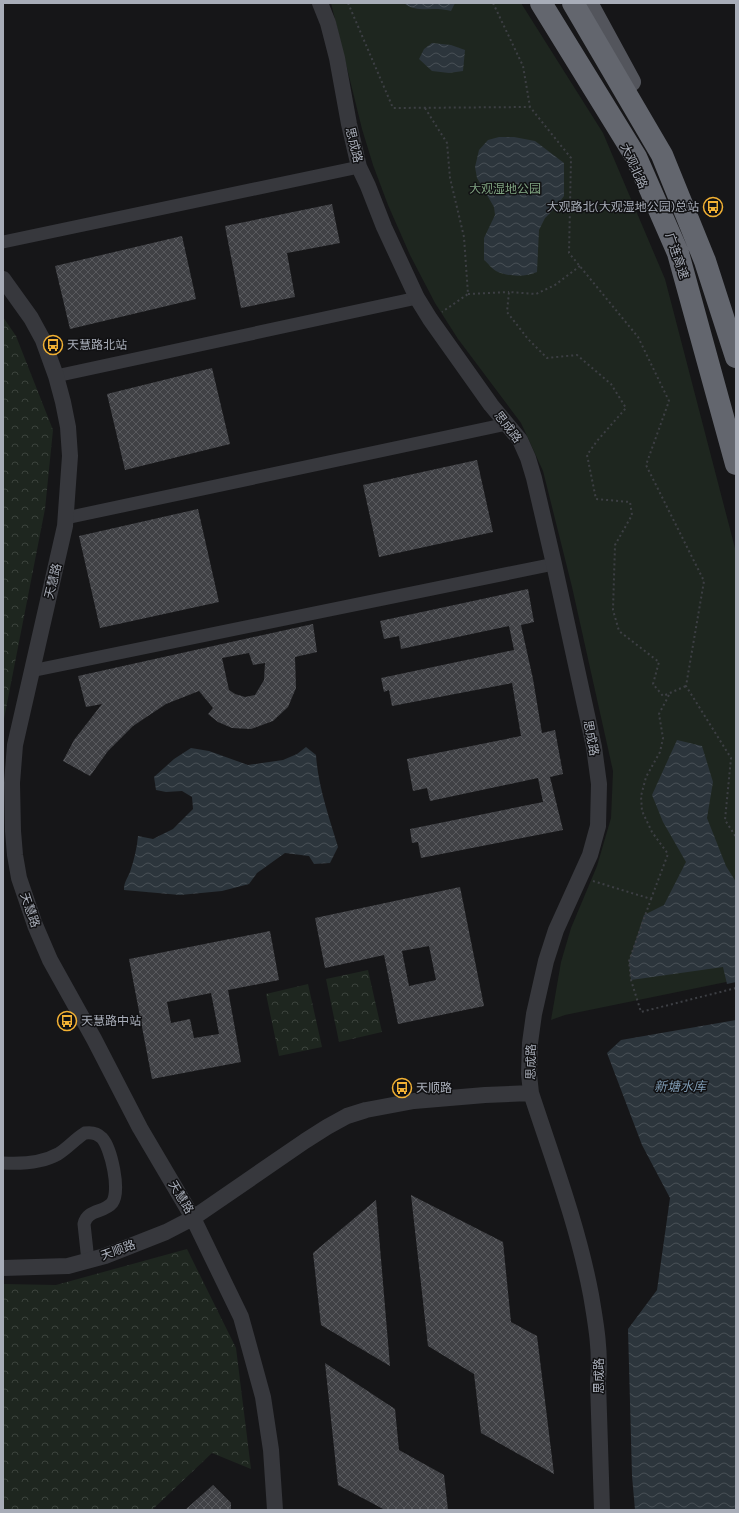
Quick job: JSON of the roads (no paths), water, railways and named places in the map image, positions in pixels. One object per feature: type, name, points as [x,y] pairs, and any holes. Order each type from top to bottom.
[{"type":"highway","name":"广连高速","points":[[541,3],[636,157],[678,253],[736,464]]},
{"type":"highway","name":"广连高速","points":[[573,3],[662,155],[705,261],[736,357]]},
{"type":"main road","name":"大观北路","points":[[549,3],[594,81],[658,219],[718,383],[736,453]]},
{"type":"main road","points":[[588,3],[640,100],[698,222],[736,322]]},
{"type":"main road","points":[[594,81],[622,66]]},
{"type":"main road","points":[[610,114],[640,100]]},
{"type":"street","name":"思成路","points":[[320,3],[328,23],[337,58],[349,124],[360,167],[384,227],[417,298],[430,320],[491,406],[520,440],[528,458],[554,564],[594,747],[599,784],[598,826],[590,855],[556,930],[546,961],[534,1014],[530,1043],[529,1074],[531,1093],[576,1230],[586,1267],[596,1322],[600,1365],[598,1382],[602,1510]]},
{"type":"street","points":[[3,242],[360,167]]},
{"type":"street","name":"天慧路","points":[[3,279],[31,318],[43,340],[56,376],[68,427],[70,456],[66,518],[61,548],[31,671],[15,745],[12,783],[15,855],[26,901],[50,960],[94,1039],[140,1128],[193,1218],[241,1317],[263,1397],[271,1450],[275,1510]]},
{"type":"street","points":[[56,376],[417,298]]},
{"type":"street","points":[[66,518],[507,424]]},
{"type":"street","points":[[31,671],[554,564]]},
{"type":"street","name":"天顺路","points":[[3,1268],[68,1266],[105,1256],[160,1234],[193,1218],[305,1141],[347,1116],[372,1109],[414,1101],[531,1093]]},
{"type":"street","points":[[3,1163],[19,1163],[43,1159],[58,1154],[85,1133],[96,1134],[103,1139],[106,1144],[116,1180],[116,1194],[112,1203],[90,1214],[85,1219],[84,1224],[88,1261]]},
{"type":"water","points":[[404,3],[455,3],[451,11],[415,8],[407,6]]},
{"type":"water","points":[[432,43],[451,45],[465,50],[463,71],[449,73],[432,71],[419,59],[424,49]]},
{"type":"water","points":[[499,137],[514,137],[535,141],[564,163],[564,196],[545,218],[539,230],[537,272],[533,274],[517,276],[501,273],[494,270],[484,260],[484,238],[495,215],[494,207],[477,178],[475,167],[479,150],[488,140]]},
{"type":"water","points":[[677,740],[702,746],[713,782],[707,818],[726,866],[736,882],[736,982],[727,984],[723,967],[631,980],[629,961],[644,915],[664,905],[686,862],[663,822],[652,795]]},
{"type":"water","points":[[306,747],[316,755],[321,790],[338,847],[330,863],[314,864],[309,856],[285,853],[257,873],[249,884],[222,891],[180,895],[124,890],[134,858],[138,836],[153,839],[173,829],[193,809],[192,797],[182,791],[166,792],[156,790],[154,777],[174,759],[191,748],[209,751],[248,765],[283,760],[297,754]]},
{"type":"water","name":"新塘水库","points":[[736,1020],[736,1510],[635,1510],[632,1476],[628,1329],[657,1290],[670,1198],[642,1145],[607,1053],[621,1040]]},
{"type":"place","name":"大观路北(大观湿地公园)总站","points":[[713,207]]},
{"type":"place","name":"天慧路北站","points":[[53,345]]},
{"type":"place","name":"天慧路中站","points":[[67,1021]]},
{"type":"place","name":"天顺路","points":[[402,1088]]},
{"type":"park label","name":"大观湿地公园","points":[[505,189]]}]
